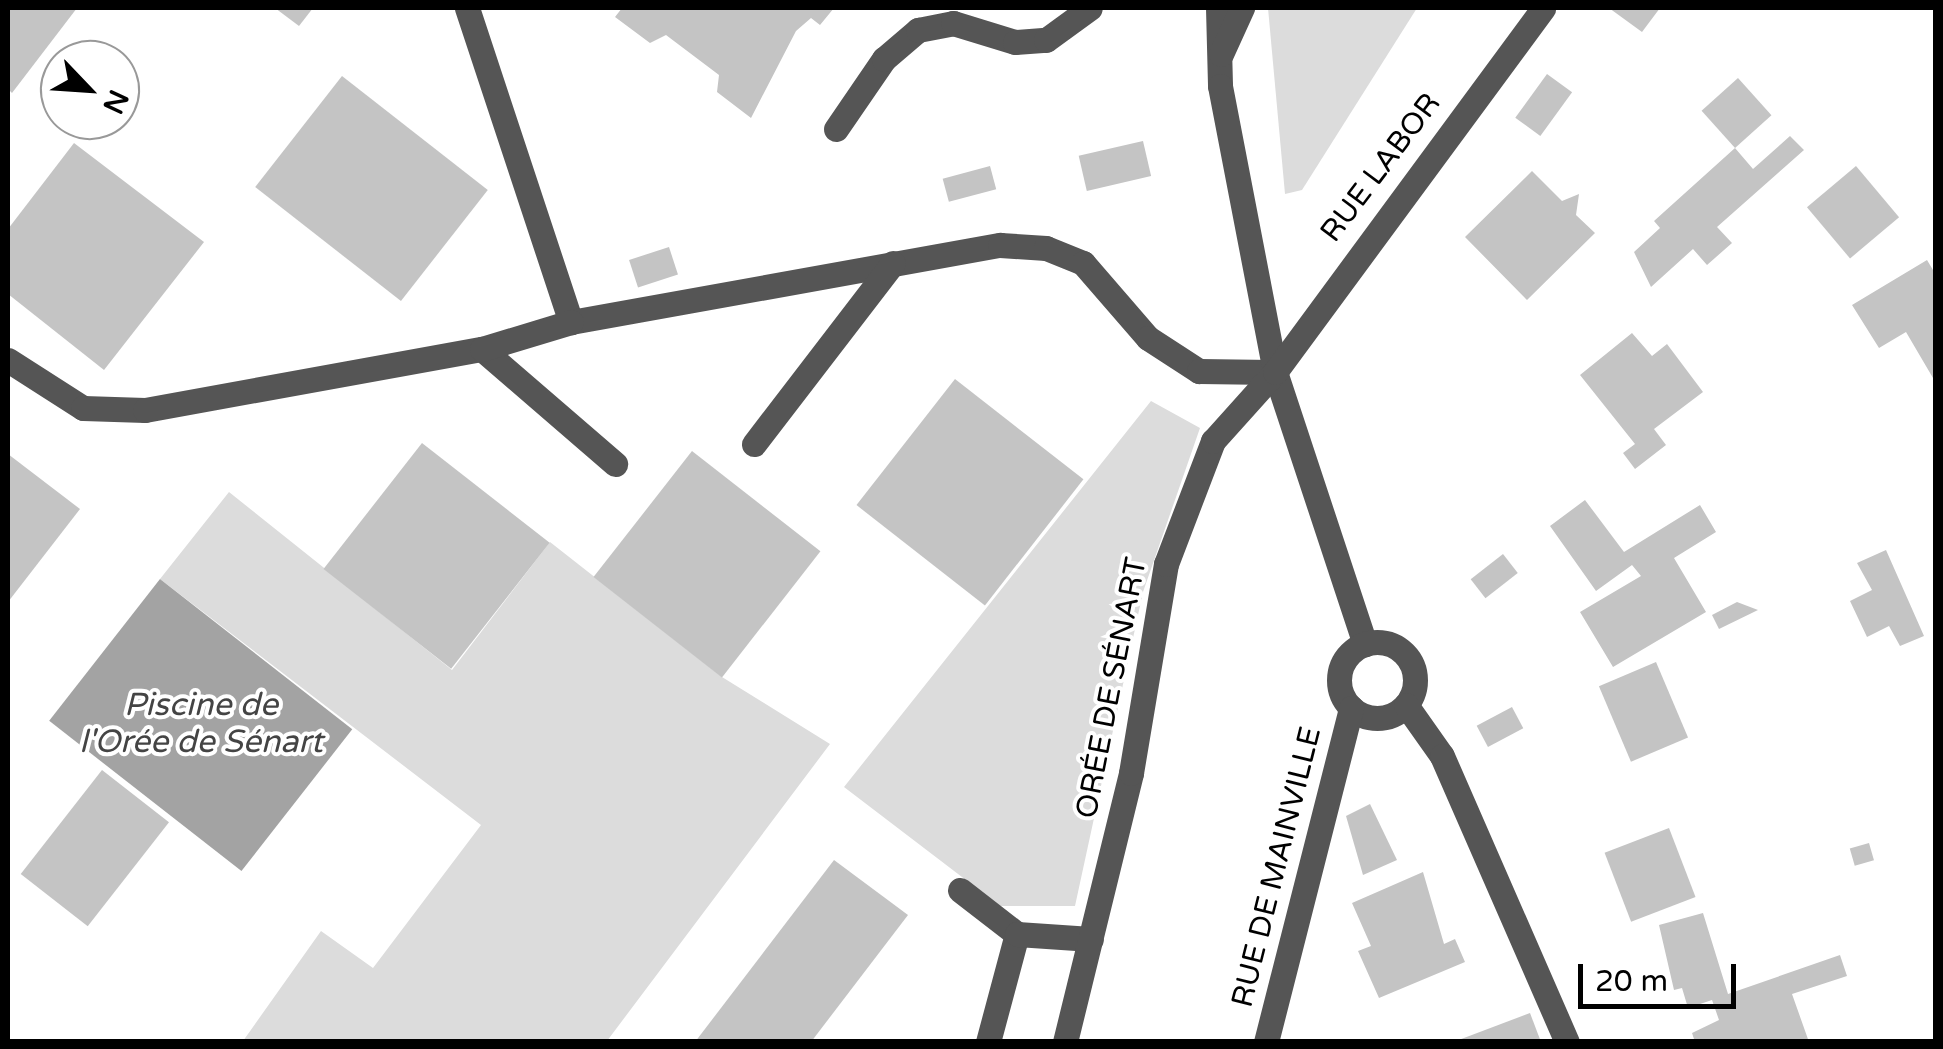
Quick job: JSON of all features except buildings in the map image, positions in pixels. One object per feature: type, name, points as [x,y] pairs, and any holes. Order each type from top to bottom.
[{"type":"street","points":[[467,8],[571,322]]},
{"type":"street","points":[[836,129],[884,60],[918,30],[953,23],[1015,42],[1046,40],[1090,8]]},
{"type":"street","points":[[1218,8],[1216,63],[1275,372],[1364,644]]},
{"type":"street","points":[[1216,63],[1242,8]]},
{"type":"street","name":"RUE LABOR","points":[[1275,372],[1543,8]]},
{"type":"street","points":[[8,360],[82,408],[145,410],[482,349],[571,322],[1000,245],[1046,248],[1083,263],[1148,338],[1199,371],[1275,372]]},
{"type":"street","points":[[754,444],[893,263]]},
{"type":"street","points":[[482,349],[615,464]]},
{"type":"street","name":"ORÉE DE SÉNART","points":[[1065,1042],[1132,773],[1166,564],[1213,441],[1275,372]]},
{"type":"street","points":[[1364,644],[1389,644],[1408,658],[1416,682],[1406,704],[1385,718],[1351,708],[1340,672],[1364,644]]},
{"type":"street","points":[[1406,704],[1442,756],[1567,1042]]},
{"type":"street","name":"RUE DE MAINVILLE","points":[[1266,1042],[1351,708]]},
{"type":"street","points":[[960,890],[1016,934],[1090,940]]},
{"type":"street","points":[[988,1042],[1016,934]]},
{"type":"shaded area","points":[[1268,8],[1417,8],[1302,190],[1285,194]]},
{"type":"shaded area","points":[[1151,401],[1200,428],[1143,592],[1075,906],[1000,906],[844,787]]},
{"type":"shaded area","points":[[229,492],[452,670],[550,542],[722,677],[830,744],[607,1041],[243,1041],[321,931],[373,968],[481,825],[160,579]]},
{"type":"water","name":"Piscine de l'Orée de Sénart","points":[[160,579],[352,729],[241,871],[49,721]]}]
